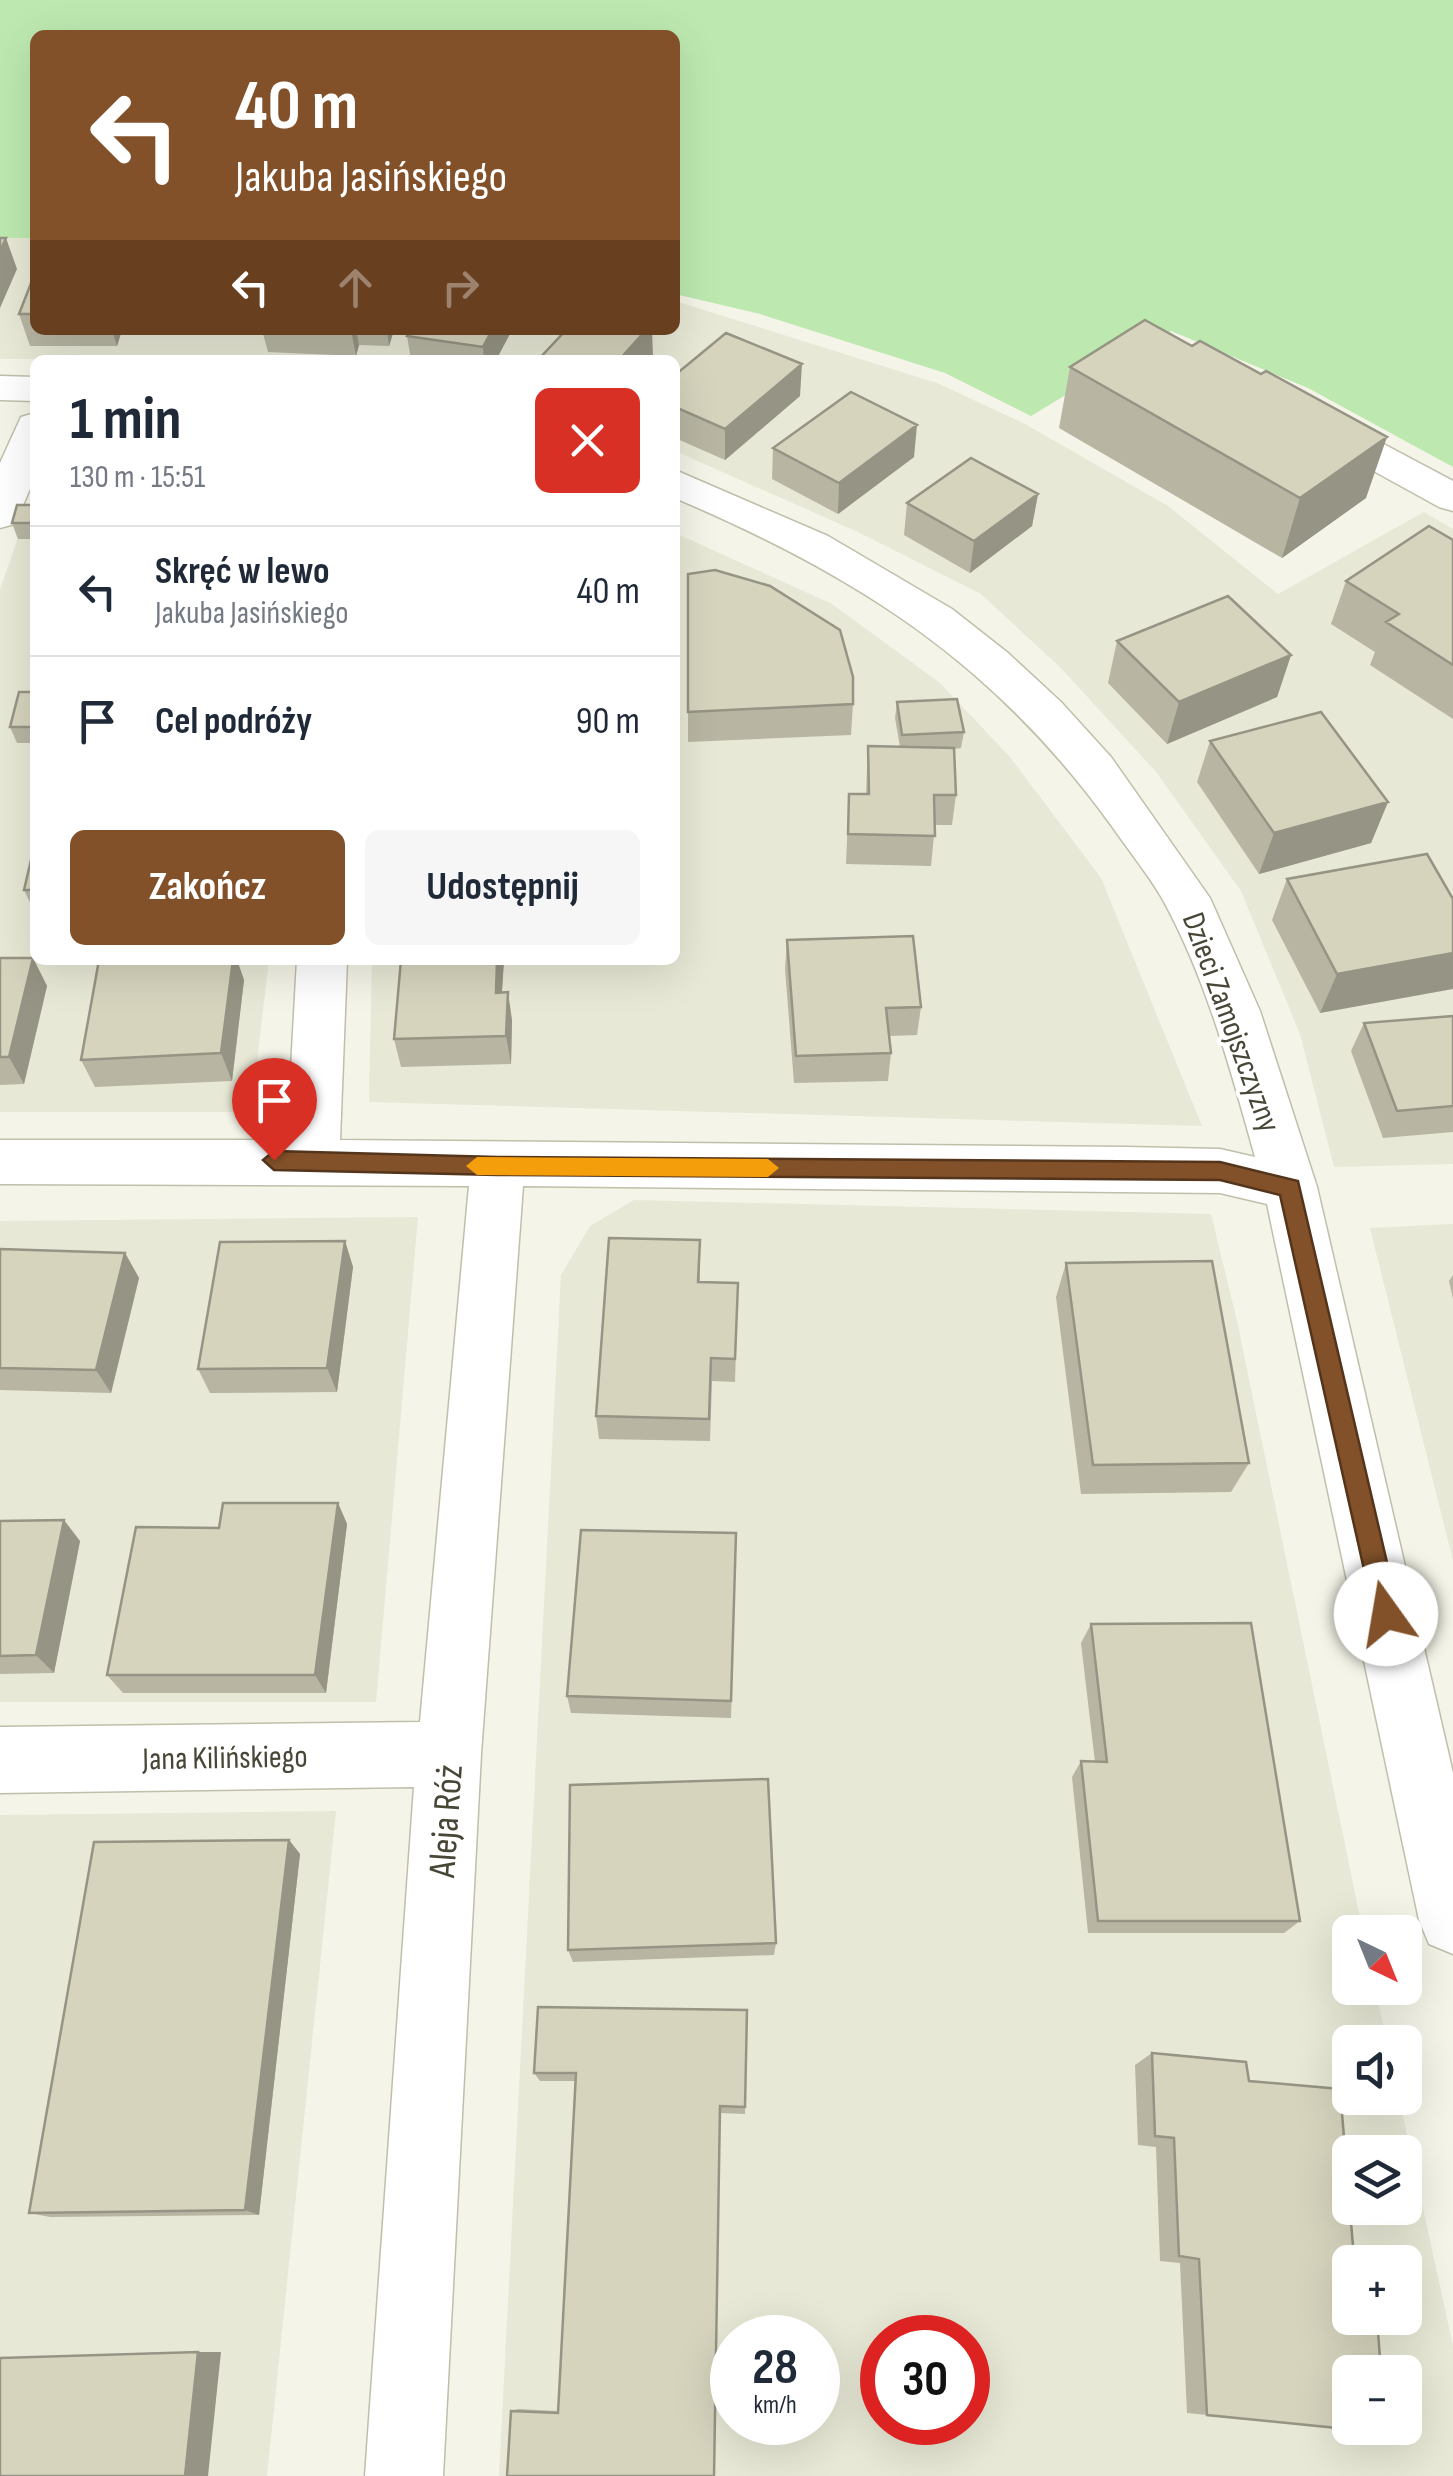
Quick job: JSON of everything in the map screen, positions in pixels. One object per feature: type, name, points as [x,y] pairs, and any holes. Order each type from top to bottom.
[{"type":"street","points":[[0,388],[30,388]]},
{"type":"street","points":[[1284,406],[1453,498]]},
{"type":"street","points":[[0,515],[30,439]]},
{"type":"street","name":"Dzieci Zamojszczyzny","points":[[680,485],[844,559],[964,637],[1031,696],[1104,777],[1190,905],[1258,1072],[1290,1188],[1453,1920]]},
{"type":"street","points":[[313,1160],[322,965]]},
{"type":"street","points":[[0,1162],[313,1160],[498,1166],[1220,1171],[1290,1188]]},
{"type":"street","name":"Aleja Róż","points":[[404,2476],[449,1754],[498,1166]]},
{"type":"street","name":"Jana Kilińskiego","points":[[0,1760],[449,1754]]},
{"type":"shaded area","points":[[0,238],[30,238],[30,335],[680,335],[680,303],[937,383],[1025,424],[1168,506],[1278,594],[1424,512],[1453,529],[1453,1164],[1334,1167],[1300,1034],[1241,891],[1157,773],[1061,668],[981,594],[858,532],[680,453],[680,355],[30,355],[30,359],[0,359]]},
{"type":"shaded area","points":[[30,503],[30,965],[268,965],[251,1112],[0,1112],[0,590]]},
{"type":"shaded area","points":[[680,535],[832,604],[940,683],[1010,757],[1101,878],[1202,1126],[369,1102],[372,965],[680,965]]},
{"type":"shaded area","points":[[634,1200],[1211,1214],[1237,1321],[1359,1915],[1332,1915],[1332,2005],[1379,2005],[1383,2025],[1332,2025],[1332,2115],[1403,2115],[1407,2135],[1332,2135],[1332,2225],[1422,2225],[1422,2204],[1453,2346],[1453,2476],[499,2476],[561,1275],[590,1226]]},
{"type":"shaded area","points":[[418,1217],[376,1702],[0,1702],[0,1221]]},
{"type":"shaded area","points":[[1453,1224],[1453,1561],[1370,1228]]},
{"type":"shaded area","points":[[336,1811],[267,2476],[0,2476],[0,1815]]},
{"type":"green space","points":[[0,0],[1453,0],[1453,467],[1308,388],[1171,331],[1031,416],[945,373],[760,314],[680,295],[680,30],[30,30],[30,238],[0,238]]},
{"type":"building","points":[[30,286],[30,314],[19,314]]},
{"type":"building","points":[[1145,320],[1192,346],[1200,341],[1261,374],[1266,371],[1387,437],[1300,498],[1070,367]]},
{"type":"building","points":[[726,333],[802,364],[725,429],[680,409],[680,371]]},
{"type":"building","points":[[408,335],[489,335],[483,347]]},
{"type":"building","points":[[561,335],[642,335],[624,355],[543,355]]},
{"type":"building","points":[[851,392],[917,425],[839,483],[773,448]]},
{"type":"building","points":[[971,458],[1038,494],[974,541],[907,503]]},
{"type":"building","points":[[17,505],[30,505],[30,523],[12,523]]},
{"type":"building","points":[[1429,526],[1453,540],[1453,665],[1386,622],[1399,614],[1346,581]]},
{"type":"building","points":[[715,570],[770,586],[840,630],[853,677],[853,704],[688,712],[688,574]]},
{"type":"building","points":[[1228,596],[1291,655],[1179,702],[1117,641]]},
{"type":"building","points":[[19,692],[30,692],[30,727],[10,727]]},
{"type":"building","points":[[957,699],[964,732],[902,735],[897,702]]},
{"type":"building","points":[[1321,712],[1388,802],[1274,833],[1210,741]]},
{"type":"building","points":[[868,746],[954,748],[956,795],[934,795],[935,836],[848,834],[849,794],[869,794]]},
{"type":"building","points":[[1427,854],[1453,899],[1453,953],[1337,974],[1287,879]]},
{"type":"building","points":[[30,864],[30,890],[24,890]]},
{"type":"building","points":[[913,936],[921,1007],[886,1008],[891,1053],[796,1056],[787,940]]},
{"type":"building","points":[[0,958],[30,958],[9,1057],[0,1057]]},
{"type":"building","points":[[98,965],[232,965],[221,1053],[81,1060]]},
{"type":"building","points":[[401,965],[497,965],[496,993],[508,992],[506,1036],[394,1039]]},
{"type":"building","points":[[1453,1016],[1453,1106],[1397,1111],[1364,1023]]},
{"type":"building","points":[[609,1238],[700,1240],[698,1282],[738,1283],[735,1359],[711,1358],[709,1419],[596,1416]]},
{"type":"building","points":[[345,1241],[327,1368],[198,1369],[220,1242]]},
{"type":"building","points":[[0,1249],[125,1253],[96,1370],[0,1368]]},
{"type":"building","points":[[1212,1261],[1249,1463],[1093,1465],[1066,1263]]},
{"type":"building","points":[[223,1503],[338,1503],[315,1675],[107,1675],[136,1527],[219,1528]]},
{"type":"building","points":[[64,1520],[36,1655],[0,1656],[0,1521]]},
{"type":"building","points":[[581,1530],[736,1533],[731,1701],[567,1696]]},
{"type":"building","points":[[1251,1623],[1300,1921],[1098,1921],[1081,1761],[1107,1762],[1091,1624]]},
{"type":"building","points":[[768,1779],[776,1943],[568,1950],[570,1785]]},
{"type":"building","points":[[289,1840],[245,2210],[29,2213],[94,1842]]},
{"type":"building","points":[[538,2007],[747,2010],[745,2107],[720,2106],[717,2315],[710,2315],[710,2445],[715,2445],[714,2476],[507,2476],[511,2411],[558,2413],[576,2073],[534,2073]]},
{"type":"building","points":[[1152,2053],[1246,2062],[1249,2081],[1332,2088],[1332,2115],[1342,2115],[1344,2135],[1332,2135],[1332,2225],[1351,2225],[1353,2245],[1332,2245],[1332,2335],[1378,2335],[1380,2355],[1332,2355],[1332,2428],[1207,2415],[1199,2259],[1179,2256],[1174,2138],[1155,2136]]},
{"type":"building","points":[[198,2352],[185,2476],[0,2476],[0,2358]]},
{"type":"slow traffic","points":[[477,1166],[768,1168]]},
{"type":"route","points":[[274,1160],[498,1166],[1220,1171],[1290,1188],[1386,1614]]}]
